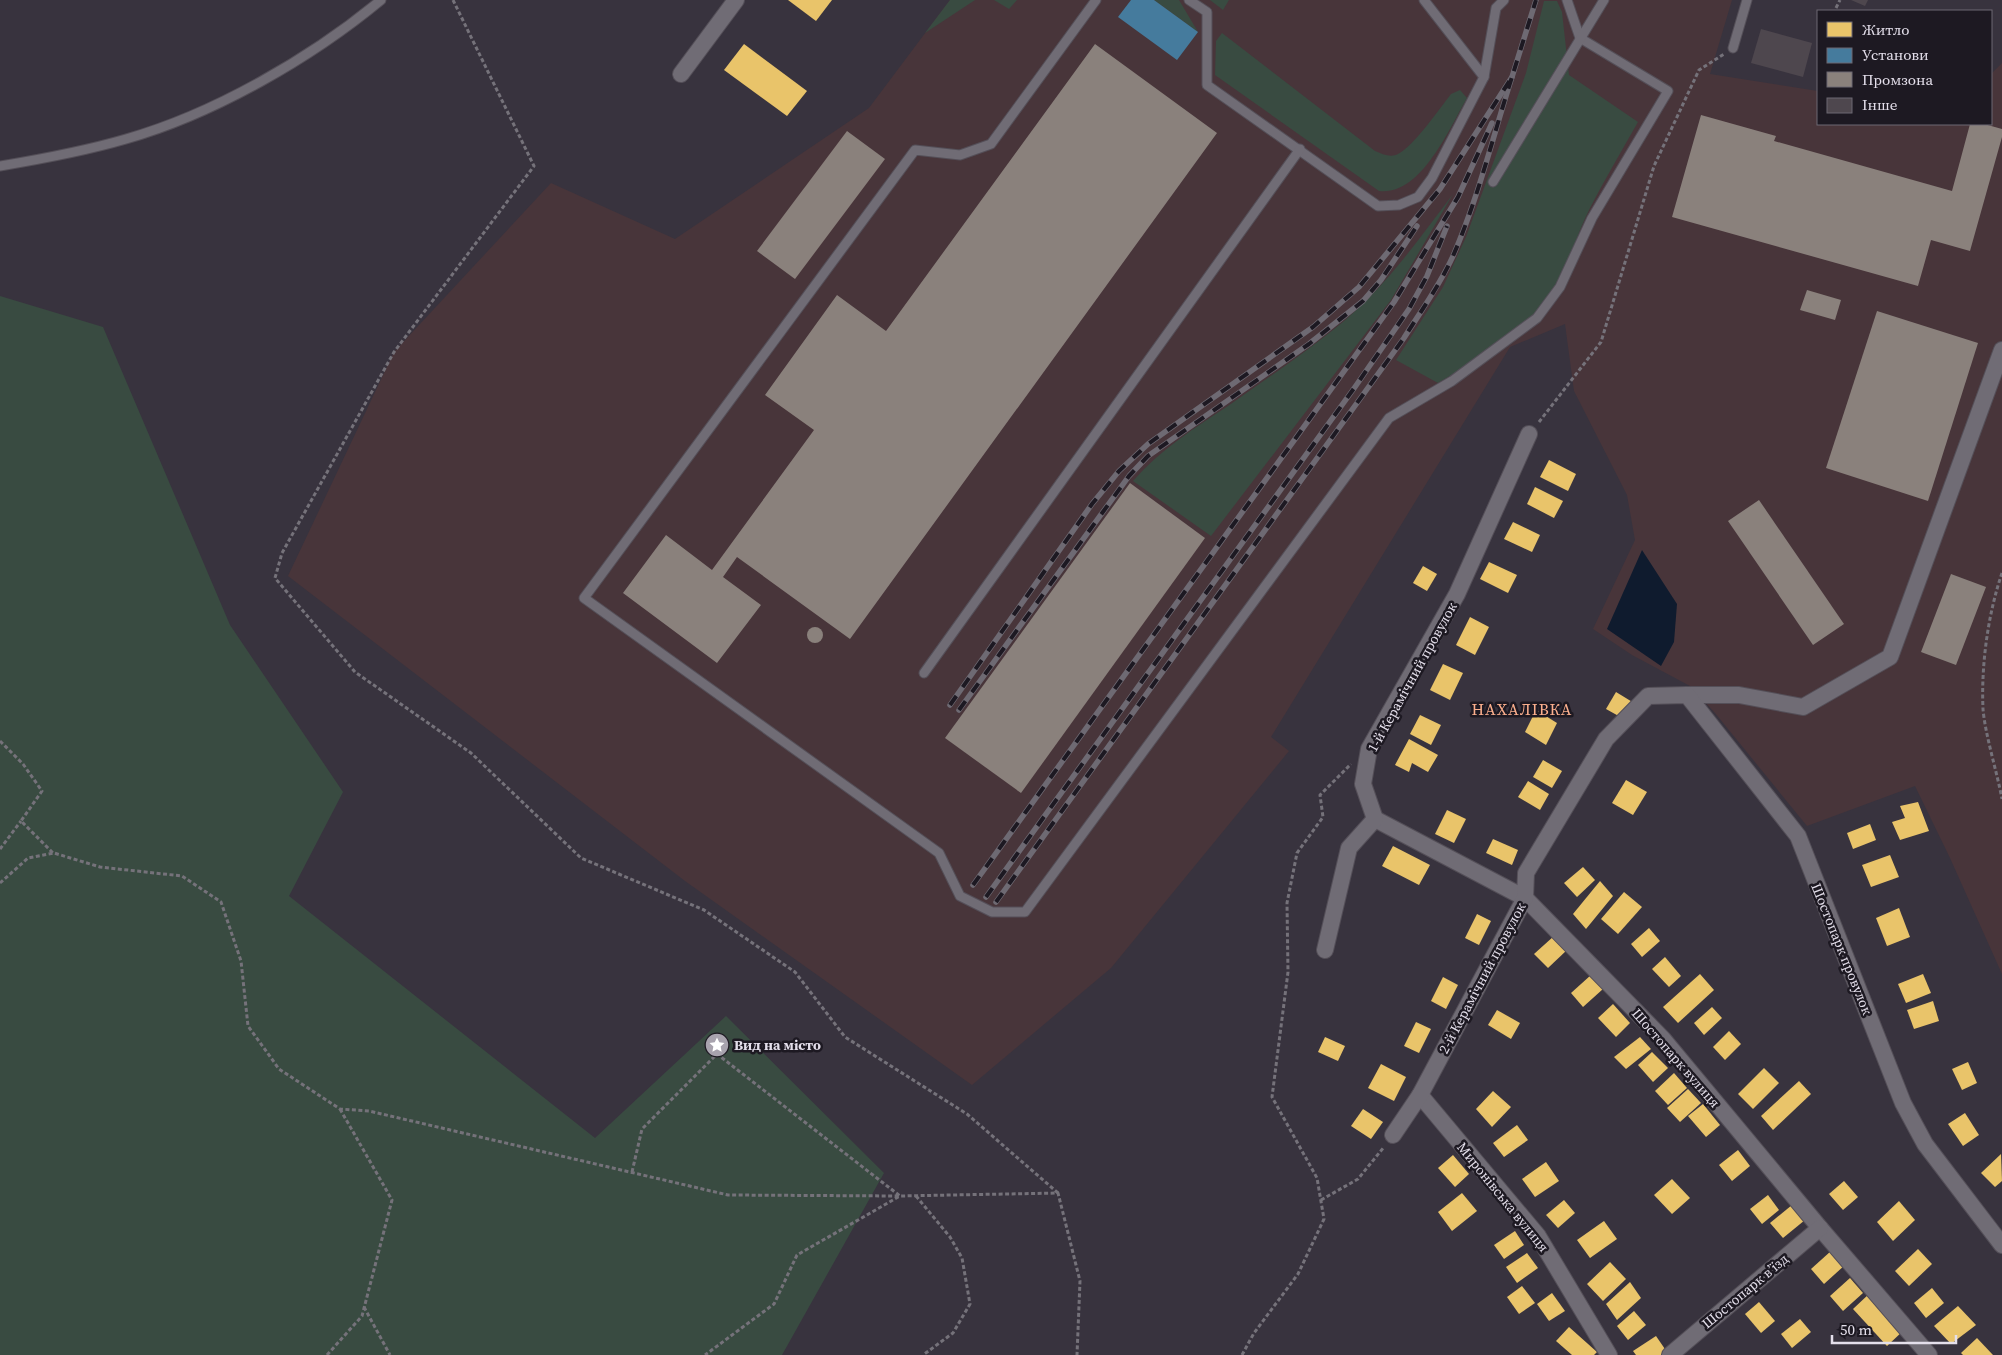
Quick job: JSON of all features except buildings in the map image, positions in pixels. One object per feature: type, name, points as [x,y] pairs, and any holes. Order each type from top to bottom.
[{"type":"street","points":[[681,74],[736,0]]},
{"type":"street","points":[[1687,695],[1739,695],[1804,706],[1890,657],[2002,350]]},
{"type":"street","name":"1-й Керамічний провулок","points":[[1375,819],[1363,784],[1369,749],[1457,594],[1529,434]]},
{"type":"street","name":"2-й Керамічний провулок","points":[[1393,1135],[1420,1095],[1525,898],[1526,873],[1606,739],[1648,696],[1687,695]]},
{"type":"street","name":"Шостопарк провулок","points":[[1687,695],[1798,836],[1903,1103],[1925,1144],[2002,1245]]},
{"type":"street","points":[[1325,950],[1349,848],[1375,819]]},
{"type":"street","name":"Шостопарк вулиця","points":[[1375,819],[1525,898],[1663,1039],[1820,1228],[1929,1355]]},
{"type":"street","name":"Миронівська вулиця","points":[[1420,1095],[1538,1236],[1609,1355]]},
{"type":"street","name":"Шостопарк в’їзд","points":[[1670,1355],[1820,1228]]},
{"type":"lane","points":[[0,166],[73,153],[128,139],[209,109],[296,60],[382,0]]},
{"type":"lane","points":[[1096,0],[991,144],[960,155],[934,150],[915,150],[584,598],[938,853],[960,896],[992,912],[1025,912],[1389,418],[1452,381],[1538,318],[1560,287],[1592,218],[1668,91],[1580,38],[1567,0]]},
{"type":"lane","points":[[1189,0],[1207,12],[1207,85],[1378,206],[1399,205],[1418,197],[1432,178],[1484,78],[1496,8],[1504,0]]},
{"type":"lane","points":[[1424,0],[1484,78]]},
{"type":"lane","points":[[1493,182],[1604,0]]},
{"type":"lane","points":[[1734,48],[1747,0]]},
{"type":"lane","points":[[924,673],[1300,149]]},
{"type":"path","points":[[453,0],[534,166],[394,352],[282,553],[275,578],[355,672],[471,753],[582,858],[704,910],[795,972],[845,1037],[968,1114],[1058,1192],[1080,1281],[1077,1355]]},
{"type":"path","points":[[1836,8],[1840,0]]},
{"type":"path","points":[[1529,434],[1601,342],[1654,166],[1699,70],[1734,48]]},
{"type":"path","points":[[2002,573],[1990,620],[1984,668],[1983,710],[2002,798]]},
{"type":"path","points":[[0,742],[23,764],[42,792],[0,849]]},
{"type":"path","points":[[1242,1355],[1254,1333],[1298,1274],[1324,1219],[1317,1178],[1272,1097],[1288,972],[1287,902],[1297,854],[1323,817],[1320,795],[1339,774],[1369,749]]},
{"type":"path","points":[[21,821],[54,853],[100,867],[182,876],[221,902],[241,960],[248,1026],[279,1069],[340,1109],[392,1200],[362,1316],[327,1355]]},
{"type":"path","points":[[0,883],[28,858],[54,853]]},
{"type":"path","points":[[632,1172],[642,1129],[717,1054],[900,1196]]},
{"type":"path","points":[[340,1109],[369,1110],[728,1195],[916,1196],[1058,1192]]},
{"type":"path","points":[[1321,1200],[1358,1179],[1393,1135]]},
{"type":"path","points":[[705,1355],[774,1304],[797,1255],[900,1196]]},
{"type":"path","points":[[916,1196],[950,1236],[962,1258],[970,1304],[953,1333],[923,1355]]},
{"type":"path","points":[[364,1307],[390,1355]]},
{"type":"shaded area","points":[[950,0],[1732,0],[1710,74],[1817,91],[1817,125],[1992,125],[1992,73],[2002,63],[2002,974],[1950,858],[1915,786],[1807,826],[1715,713],[1690,686],[1632,655],[1593,629],[1635,540],[1627,495],[1574,391],[1565,324],[1510,347],[1271,737],[1289,751],[1111,968],[972,1085],[685,881],[288,576],[394,352],[551,183],[675,239],[869,108]]},
{"type":"green space","points":[[950,0],[975,0],[925,33]]},
{"type":"green space","points":[[994,0],[1017,0],[1009,9]]},
{"type":"green space","points":[[1154,0],[1179,0],[1198,32]]},
{"type":"green space","points":[[1210,0],[1229,0],[1223,10]]},
{"type":"green space","points":[[1544,1],[1557,1],[1562,12],[1569,75],[1638,122],[1590,208],[1556,288],[1549,298],[1512,335],[1438,383],[1396,360],[1443,287],[1466,237],[1526,73]]},
{"type":"green space","points":[[1222,33],[1375,151],[1386,155],[1398,154],[1411,144],[1451,94],[1460,90],[1467,98],[1442,142],[1421,172],[1408,183],[1394,190],[1379,191],[1215,75],[1216,41]]},
{"type":"green space","points":[[1453,194],[1391,300],[1211,536],[1133,481],[1154,459],[1178,440],[1294,359],[1351,315],[1398,266]]},
{"type":"green space","points":[[0,296],[103,327],[230,625],[343,792],[289,896],[595,1138],[726,1016],[884,1173],[782,1355],[0,1355]]},
{"type":"water","points":[[1642,550],[1677,604],[1674,642],[1661,666],[1607,629]]},
{"type":"railway","points":[[950,705],[1092,504],[1119,471],[1148,444],[1313,327],[1359,287],[1440,189],[1512,77],[1536,0]]},
{"type":"railway","points":[[996,902],[1404,338],[1430,298],[1448,267],[1462,234],[1478,190],[1512,77]]},
{"type":"railway","points":[[973,885],[1394,302],[1458,197],[1492,123]]},
{"type":"railway","points":[[959,710],[1129,476],[1148,456],[1309,344],[1363,301],[1381,280],[1417,226]]},
{"type":"railway","points":[[986,897],[1355,387],[1409,309],[1427,276],[1447,226]]},
{"type":"place","name":"Вид на місто","points":[[717,1045]]},
{"type":"district","name":"НАХАЛІВКА","points":[[1522,709]]}]
